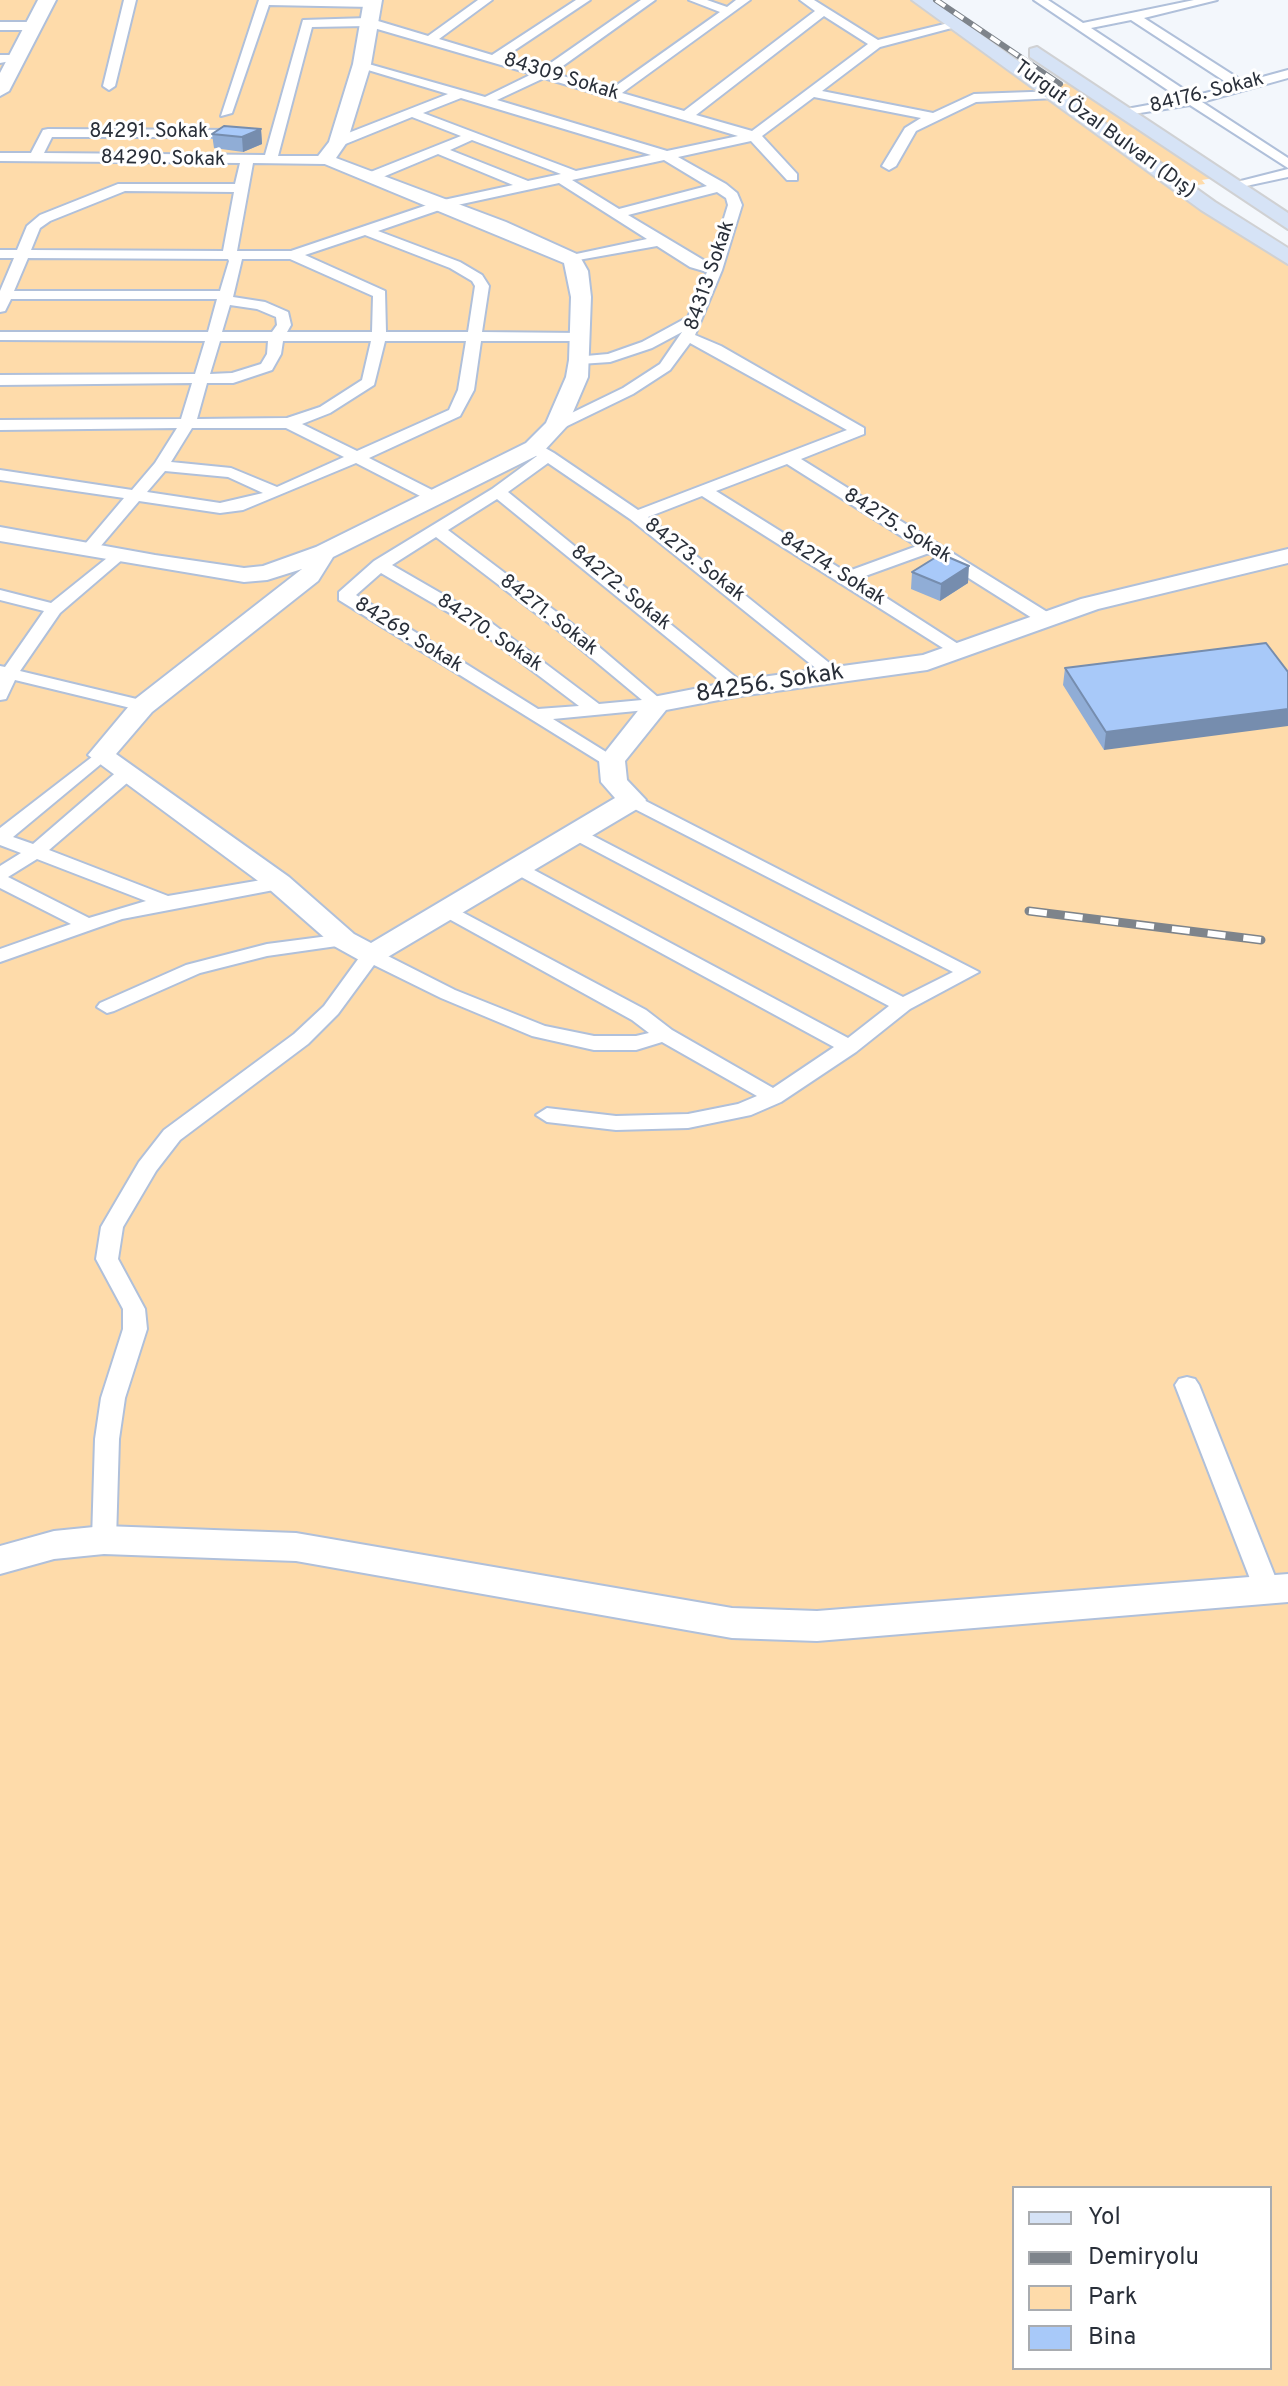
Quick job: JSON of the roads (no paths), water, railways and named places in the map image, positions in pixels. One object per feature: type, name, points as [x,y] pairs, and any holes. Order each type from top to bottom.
[{"type":"main road","name":"Turgut Özal Bulvarı (Dış)","points":[[921,0],[1183,188],[1288,258]]},
{"type":"main road","name":"Turgut Özal Bulvarı (Dış)","points":[[1023,44],[1288,223]]},
{"type":"main road","points":[[1183,188],[1230,184]]},
{"type":"street","points":[[1,85],[8,59],[47,0]]},
{"type":"street","points":[[109,86],[130,0]]},
{"type":"street","points":[[226,113],[264,0],[371,8]]},
{"type":"street","points":[[432,39],[486,0]]},
{"type":"street","points":[[495,58],[584,0]]},
{"type":"street","points":[[486,101],[545,73],[649,0]]},
{"type":"street","points":[[695,0],[729,11]]},
{"type":"street","points":[[612,94],[744,0]]},
{"type":"street","points":[[806,0],[876,44]]},
{"type":"street","points":[[1043,2],[1065,0]]},
{"type":"street","points":[[1081,27],[1211,0]]},
{"type":"street","points":[[1043,2],[1288,164]]},
{"type":"street","points":[[332,151],[362,64],[371,8]]},
{"type":"street","points":[[270,161],[307,23],[371,8]]},
{"type":"street","name":"84309 Sokak","points":[[371,8],[432,39],[754,136]]},
{"type":"street","points":[[686,116],[823,11]]},
{"type":"street","points":[[1133,16],[1243,87]]},
{"type":"street","points":[[0,254],[292,255],[444,204],[754,136],[876,44],[957,25]]},
{"type":"street","points":[[0,26],[31,26]]},
{"type":"street","name":"84313 Sokak","points":[[362,64],[666,155],[732,196],[735,205],[715,270],[698,318],[687,337],[716,349],[859,431],[790,459]]},
{"type":"street","name":"84176. Sokak","points":[[1126,113],[1284,78]]},
{"type":"street","points":[[332,151],[462,93]]},
{"type":"street","points":[[815,93],[934,117]]},
{"type":"street","points":[[889,166],[911,128],[974,98],[1055,94]]},
{"type":"street","points":[[412,113],[568,176],[617,214],[695,264],[715,270]]},
{"type":"street","name":"84291. Sokak","points":[[35,158],[48,133],[279,134]]},
{"type":"street","points":[[147,160],[156,133]]},
{"type":"street","points":[[373,176],[472,136]]},
{"type":"street","points":[[754,136],[792,177]]},
{"type":"street","points":[[439,150],[528,186]]},
{"type":"street","points":[[332,151],[373,176],[572,259],[660,241]]},
{"type":"street","name":"84290. Sokak","points":[[0,157],[247,162],[332,151]]},
{"type":"street","points":[[88,550],[161,466],[188,423],[236,261],[228,247],[247,162]]},
{"type":"street","points":[[1230,184],[1288,173]]},
{"type":"street","points":[[617,214],[721,187]]},
{"type":"street","points":[[0,380],[202,378],[249,375],[267,367],[274,354],[276,337],[284,325],[283,315],[260,305],[225,298],[2,301],[21,254],[40,220],[117,189],[239,188]]},
{"type":"street","points":[[0,475],[220,508],[243,505],[277,493],[455,413],[466,390],[477,336],[482,286],[477,278],[455,265],[364,230]]},
{"type":"street","points":[[0,425],[289,423],[325,410],[369,382],[379,336],[380,294],[292,255]]},
{"type":"street","points":[[0,534],[244,575],[267,573],[324,552],[432,496],[541,452],[577,377],[580,360],[578,271],[572,259]]},
{"type":"street","points":[[580,360],[610,358],[647,345],[698,318]]},
{"type":"street","points":[[0,336],[581,337]]},
{"type":"street","points":[[556,426],[628,391],[665,367],[687,337]]},
{"type":"street","points":[[289,423],[432,496]]},
{"type":"street","name":"84269. Sokak","points":[[541,452],[498,492],[380,565],[345,596],[613,764]]},
{"type":"street","name":"84273. Sokak","points":[[541,452],[636,516],[834,674]]},
{"type":"street","points":[[636,516],[790,459]]},
{"type":"street","name":"84275. Sokak","points":[[790,459],[1046,619]]},
{"type":"street","points":[[161,466],[231,473],[277,493]]},
{"type":"street","name":"84274. Sokak","points":[[703,490],[960,651]]},
{"type":"street","name":"84272. Sokak","points":[[498,492],[740,688]]},
{"type":"street","name":"84271. Sokak","points":[[437,530],[565,627],[657,704]]},
{"type":"street","points":[[846,578],[929,547]]},
{"type":"street","points":[[0,838],[101,755],[143,706],[309,576],[324,552]]},
{"type":"street","points":[[0,695],[4,672],[54,609],[117,555]]},
{"type":"street","name":"84256. Sokak","points":[[657,704],[740,688],[927,662],[1090,604],[1288,556]]},
{"type":"street","name":"84270. Sokak","points":[[380,565],[483,625],[594,709]]},
{"type":"street","points":[[0,595],[54,609]]},
{"type":"street","points":[[4,672],[143,706]]},
{"type":"street","points":[[537,715],[657,704]]},
{"type":"street","points":[[547,1115],[616,1123],[688,1121],[743,1110],[774,1097],[849,1047],[903,1005],[969,972],[632,800],[614,782],[613,764],[630,734],[657,704]]},
{"type":"street","points":[[101,755],[279,883],[344,940],[448,994],[539,1031],[594,1043],[636,1043],[665,1035]]},
{"type":"street","points":[[0,874],[37,851],[127,773]]},
{"type":"street","points":[[104,1540],[107,1439],[113,1398],[135,1329],[134,1309],[107,1259],[112,1227],[147,1167],[172,1135],[301,1039],[331,1010],[371,955],[521,869],[632,800]]},
{"type":"street","points":[[578,834],[903,1005]]},
{"type":"street","points":[[0,838],[166,902]]},
{"type":"street","points":[[521,869],[849,1047]]},
{"type":"street","points":[[0,881],[85,923]]},
{"type":"street","points":[[0,956],[85,923],[166,902],[279,883]]},
{"type":"street","points":[[447,910],[639,1015],[665,1035],[774,1097]]},
{"type":"street","points":[[107,1007],[193,969],[267,950],[344,940]]},
{"type":"street","points":[[0,1560],[54,1545],[104,1540],[296,1547],[732,1623],[817,1626],[1278,1588],[1187,1385]]},
{"type":"railway","points":[[936,0],[1060,84]]},
{"type":"railway","points":[[1029,911],[1261,940]]}]
